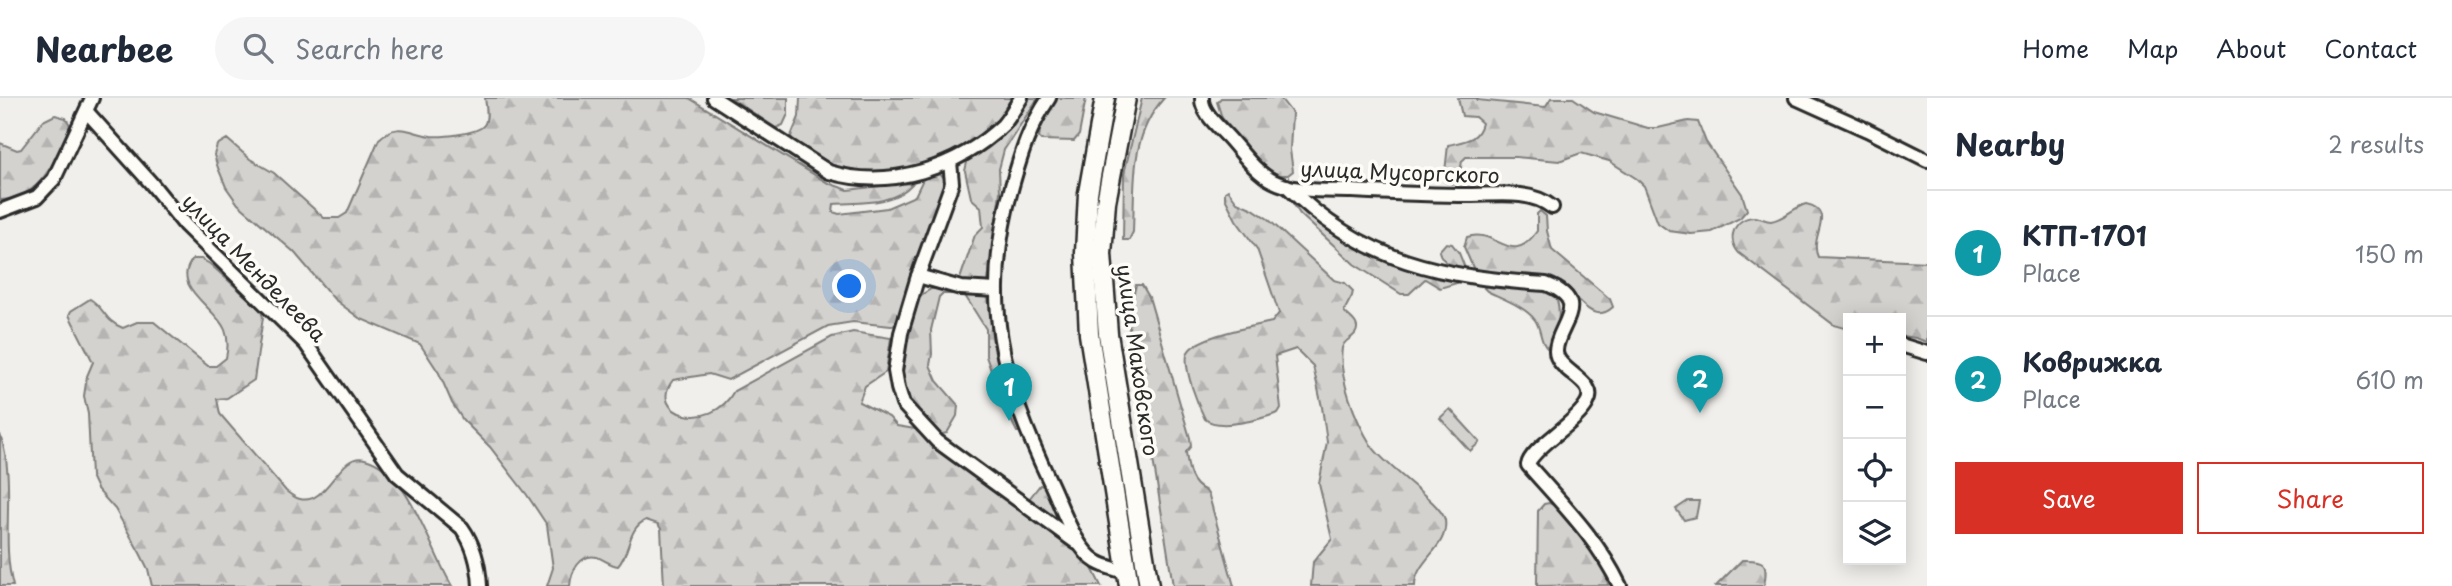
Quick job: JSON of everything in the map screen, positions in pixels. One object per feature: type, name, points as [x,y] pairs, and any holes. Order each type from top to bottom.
[{"type":"highway","name":"улица Маковского","points":[[1105,98],[1088,192],[1085,253],[1088,321],[1128,579]]},
{"type":"highway","name":"улица Маковского","points":[[1126,98],[1106,202],[1101,254],[1108,334],[1149,586]]},
{"type":"street","points":[[0,211],[37,197],[54,179],[92,98]]},
{"type":"street","points":[[714,98],[829,172],[850,178],[886,178],[950,162],[984,141],[1005,123],[1021,98]]},
{"type":"street","points":[[1049,98],[1021,148],[1001,228],[996,290],[1000,341],[1008,377],[1042,464],[1080,545]]},
{"type":"street","name":"улица Мусоргского","points":[[1202,98],[1202,104],[1215,122],[1262,174],[1287,186],[1423,195],[1512,194],[1534,198],[1552,207]]},
{"type":"street","points":[[1796,98],[1927,160]]},
{"type":"street","name":"улица Менделеева","points":[[87,112],[185,225],[306,344],[397,474],[462,528],[470,540],[476,559],[480,586]]},
{"type":"street","points":[[950,162],[952,183],[918,275],[901,333],[895,371],[904,404],[937,441],[1080,545],[1096,561],[1128,579]]},
{"type":"street","points":[[1287,186],[1306,205],[1340,231],[1378,252],[1451,273],[1546,284],[1560,290],[1568,300],[1570,312],[1556,349],[1558,358],[1564,367],[1587,387],[1590,398],[1566,426],[1530,456],[1528,465],[1590,534],[1620,586]]},
{"type":"street","points":[[918,275],[961,288],[996,290]]},
{"type":"street","points":[[1906,347],[1927,353]]},
{"type":"green space","points":[[485,98],[689,98],[828,183],[848,190],[912,184],[895,196],[885,199],[834,204],[833,212],[839,214],[887,208],[915,196],[924,177],[938,174],[943,176],[943,189],[897,325],[853,322],[828,326],[728,380],[709,374],[673,380],[667,392],[668,402],[674,410],[684,415],[711,413],[723,405],[734,391],[832,337],[853,332],[891,338],[886,372],[865,386],[859,402],[889,417],[897,426],[915,429],[934,447],[981,478],[1077,550],[1091,566],[1101,586],[664,586],[661,529],[658,524],[646,520],[635,529],[618,566],[597,557],[586,558],[574,570],[570,586],[547,586],[553,568],[547,525],[490,447],[463,420],[439,373],[420,344],[359,318],[334,299],[294,252],[238,204],[226,187],[214,155],[217,145],[227,139],[250,159],[274,173],[324,218],[339,218],[347,213],[379,139],[398,129],[436,136],[475,131],[486,122]]},
{"type":"green space","points":[[731,98],[788,98],[788,114],[783,125],[776,128]]},
{"type":"green space","points":[[800,98],[1015,98],[994,125],[948,157],[895,171],[850,171],[831,165],[793,142],[791,136],[799,117]]},
{"type":"green space","points":[[1027,98],[1038,98],[1004,150],[999,169],[1000,192],[988,281],[984,284],[962,283],[960,279],[975,235],[983,227],[981,207],[971,198],[965,171],[968,158]]},
{"type":"green space","points":[[1056,98],[1086,98],[1079,135],[1074,141],[1039,138],[1041,124]]},
{"type":"green space","points":[[1142,98],[1164,98],[1153,113],[1139,145],[1134,179],[1133,232],[1129,240],[1123,240],[1124,174]]},
{"type":"green space","points":[[1221,98],[1280,98],[1292,113],[1290,150],[1293,171],[1288,175],[1280,175],[1265,169],[1222,118],[1217,102]]},
{"type":"green space","points":[[1458,98],[1545,107],[1551,98],[1573,98],[1594,112],[1648,128],[1688,121],[1698,122],[1706,142],[1742,194],[1747,210],[1740,218],[1712,232],[1691,234],[1669,231],[1658,223],[1644,186],[1637,179],[1609,161],[1581,153],[1559,161],[1516,157],[1466,157],[1462,161],[1458,184],[1447,183],[1444,181],[1448,145],[1474,137],[1482,123],[1475,117],[1462,116]]},
{"type":"green space","points":[[55,115],[66,118],[70,125],[46,175],[26,193],[0,200],[0,143],[21,149],[43,121]]},
{"type":"green space","points":[[1228,190],[1237,202],[1268,219],[1334,280],[1345,283],[1353,291],[1344,311],[1355,322],[1357,331],[1343,345],[1341,360],[1345,385],[1354,411],[1378,454],[1434,504],[1445,520],[1442,538],[1420,569],[1415,586],[1311,586],[1313,562],[1332,539],[1319,484],[1327,442],[1313,366],[1296,349],[1275,356],[1281,408],[1278,413],[1240,423],[1220,424],[1205,419],[1202,413],[1188,370],[1187,355],[1191,349],[1224,333],[1272,322],[1279,313],[1257,249],[1236,220],[1225,198],[1225,192]]},
{"type":"green space","points":[[1287,194],[1293,195],[1337,231],[1373,255],[1403,267],[1454,279],[1457,283],[1440,288],[1425,279],[1409,294],[1401,294],[1354,264],[1300,214]]},
{"type":"green space","points":[[1806,204],[1820,212],[1816,241],[1818,257],[1927,262],[1927,342],[1906,337],[1906,313],[1843,313],[1843,328],[1834,325],[1739,253],[1733,236],[1741,221],[1754,217],[1776,220]]},
{"type":"green space","points":[[1540,211],[1546,216],[1552,250],[1610,299],[1613,307],[1605,312],[1591,311],[1552,280],[1481,275],[1474,270],[1464,247],[1467,237],[1478,235],[1511,247],[1519,247],[1528,242],[1537,231],[1537,214]]},
{"type":"green space","points":[[1446,243],[1452,244],[1459,253],[1465,268],[1453,266],[1442,258],[1439,251]]},
{"type":"green space","points":[[193,259],[201,259],[210,264],[260,309],[263,317],[254,380],[227,398],[217,399],[220,414],[286,491],[298,498],[310,499],[318,495],[340,470],[356,459],[365,459],[380,466],[394,478],[417,513],[452,586],[152,586],[140,553],[115,509],[97,489],[91,476],[88,414],[84,396],[87,376],[93,362],[69,315],[90,299],[117,325],[123,328],[137,322],[154,322],[208,366],[216,366],[226,358],[226,333],[220,321],[190,288],[187,269]]},
{"type":"green space","points":[[1136,285],[1142,285],[1149,297],[1190,438],[1191,446],[1186,452],[1189,470],[1196,484],[1209,496],[1234,586],[1173,586],[1129,331],[1130,307]]},
{"type":"green space","points":[[1487,285],[1553,291],[1559,312],[1552,348],[1549,350],[1546,347],[1531,315],[1487,291],[1484,288]]},
{"type":"green space","points":[[931,289],[988,295],[993,344],[1020,432],[1017,432],[1001,400],[986,356],[986,329],[964,294],[942,294],[939,297],[931,330],[930,365],[937,381],[958,405],[957,416],[947,433],[936,432],[909,401],[902,371],[905,333],[918,297]]},
{"type":"green space","points":[[1450,409],[1480,442],[1470,451],[1440,418]]},
{"type":"green space","points":[[0,434],[7,472],[9,567],[13,586],[0,586]]},
{"type":"green space","points":[[1040,485],[1046,487],[1062,524],[1059,525],[1029,499]]},
{"type":"green space","points":[[1688,501],[1699,501],[1696,517],[1684,520],[1676,509]]},
{"type":"green space","points":[[1549,503],[1568,516],[1586,538],[1595,551],[1608,585],[1537,586],[1538,511],[1544,504]]},
{"type":"green space","points":[[1742,560],[1756,560],[1764,564],[1764,586],[1716,586]]},
{"type":"place","name":"Коврижка","points":[[1700,413]]},
{"type":"place","name":"КТП-1701","points":[[1009,421]]}]
